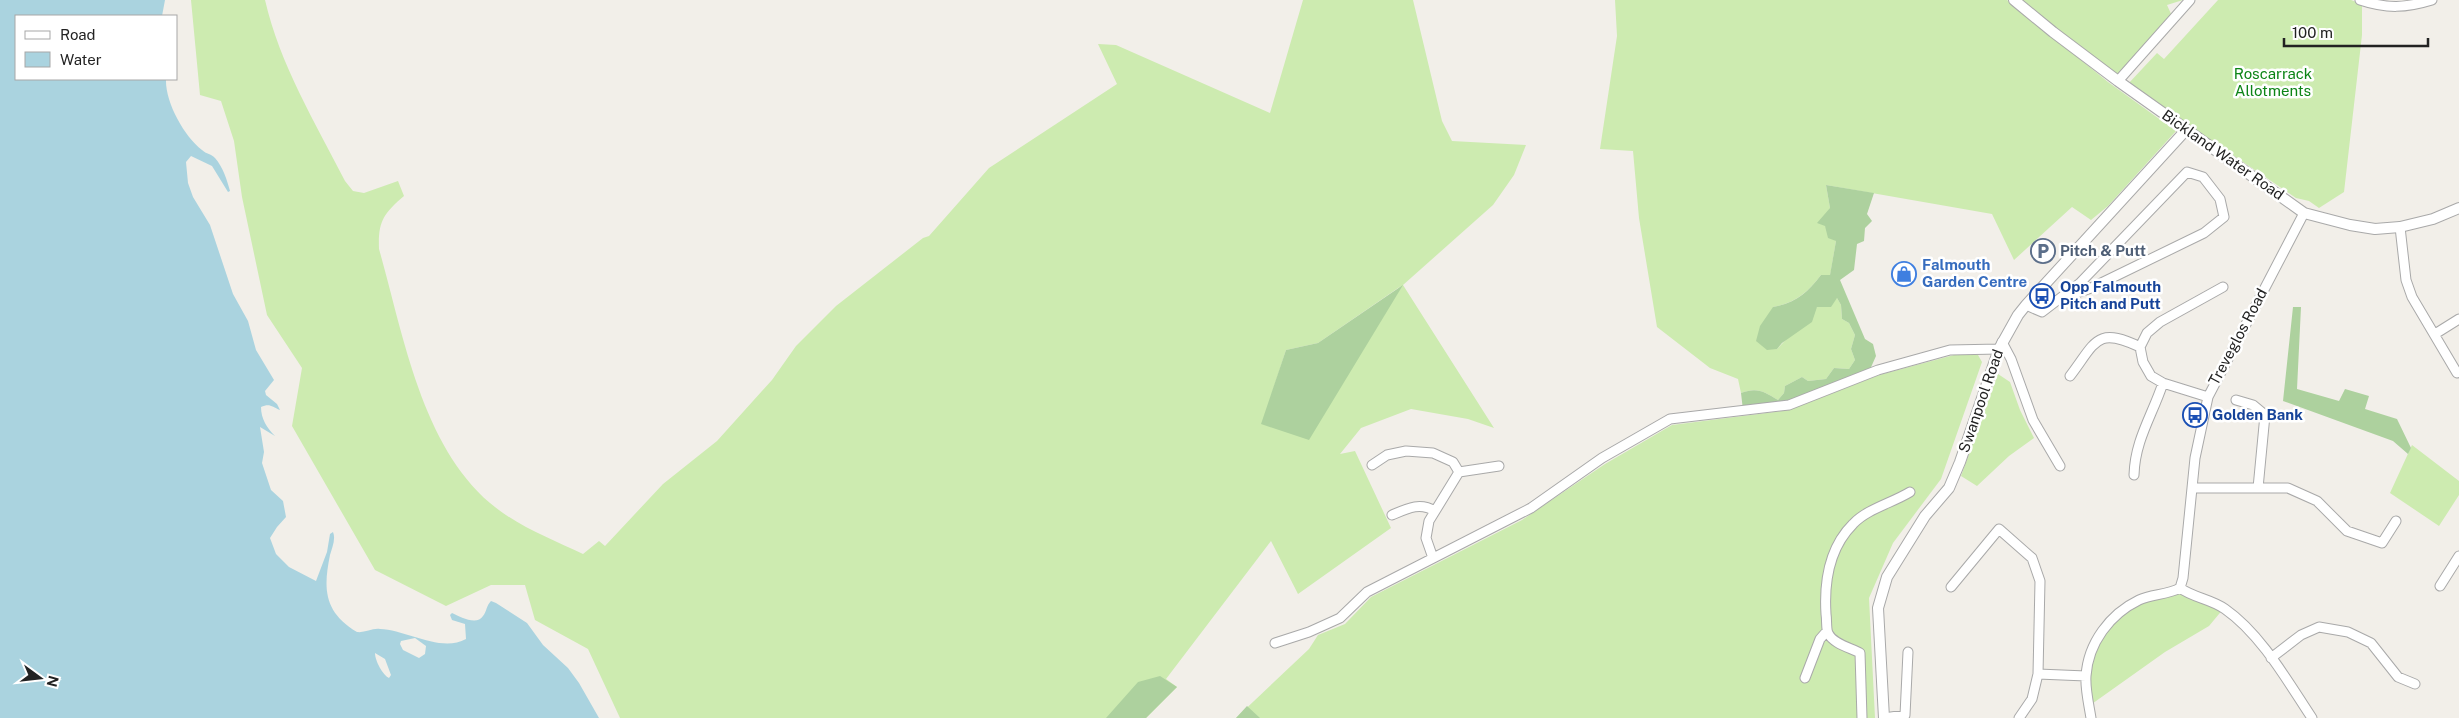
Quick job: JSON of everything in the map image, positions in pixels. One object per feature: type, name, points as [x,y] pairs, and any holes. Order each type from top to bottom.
[{"type":"street","name":"Bickland Water Road","points":[[2014,0],[2118,81],[2304,213],[2374,229],[2400,228],[2433,219],[2459,208]]},
{"type":"street","points":[[2118,81],[2190,0]]},
{"type":"street","points":[[2360,0],[2376,5],[2408,7],[2432,0]]},
{"type":"street","name":"Swanpool Road","points":[[1884,718],[1878,608],[1882,591],[1887,577],[1925,516],[1949,488],[2001,345],[2026,305],[2186,130]]},
{"type":"street","points":[[2026,305],[2042,312],[2062,298],[2080,283],[2187,172],[2203,177],[2220,199],[2224,217],[2204,233],[2091,288],[2062,298]]},
{"type":"street","name":"Treveglos Road","points":[[2180,588],[2183,578],[2199,429],[2208,398],[2304,213]]},
{"type":"street","points":[[2400,228],[2412,298],[2457,373]]},
{"type":"street","points":[[2208,398],[2163,383],[2151,376],[2143,362],[2140,347],[2147,333],[2160,322],[2223,286]]},
{"type":"street","points":[[2435,334],[2459,320]]},
{"type":"street","points":[[2070,376],[2094,343],[2107,336],[2120,337],[2140,347]]},
{"type":"street","points":[[1275,643],[1309,632],[1340,618],[1367,592],[1531,508],[1602,458],[1670,419],[1789,405],[1878,370],[1950,350],[2001,345],[2011,359],[2032,420],[2060,466]]},
{"type":"street","points":[[2134,476],[2139,439],[2152,413],[2163,383]]},
{"type":"street","points":[[2236,400],[2253,405],[2265,415],[2258,488]]},
{"type":"street","points":[[1372,465],[1387,455],[1406,451],[1424,452],[1433,453],[1453,462],[1459,472]]},
{"type":"street","points":[[1434,558],[1426,538],[1429,521],[1459,472],[1499,466]]},
{"type":"street","points":[[2192,488],[2288,488],[2317,501],[2347,531],[2382,543],[2396,521]]},
{"type":"street","points":[[1862,718],[1860,653],[1835,641],[1827,631],[1825,599],[1827,575],[1832,557],[1843,536],[1854,523],[1910,492]]},
{"type":"street","points":[[1392,515],[1425,505],[1435,511]]},
{"type":"street","points":[[1951,587],[1999,529],[2032,558],[2040,581],[2038,674],[2032,699],[2019,718]]},
{"type":"street","points":[[2440,586],[2459,556]]},
{"type":"street","points":[[2091,718],[2086,676],[2091,655],[2100,633],[2110,621],[2137,601],[2180,588],[2190,595],[2224,608],[2242,623],[2271,658],[2312,718]]},
{"type":"street","points":[[2271,658],[2300,635],[2319,627],[2348,632],[2371,643],[2398,676],[2415,684]]},
{"type":"street","points":[[1805,678],[1820,639],[1827,631]]},
{"type":"street","points":[[1884,718],[1905,715],[1908,652]]},
{"type":"street","points":[[2038,674],[2086,676]]},
{"type":"green space","points":[[191,0],[265,0],[280,47],[299,93],[345,181],[353,191],[364,193],[398,181],[404,196],[391,208],[383,219],[379,249],[406,351],[431,419],[447,450],[466,479],[500,511],[535,532],[583,554],[599,541],[605,546],[663,484],[717,441],[772,380],[796,346],[836,306],[923,238],[929,236],[989,168],[1117,84],[1098,44],[1116,45],[1270,113],[1303,0],[1413,0],[1442,121],[1452,141],[1526,145],[1514,175],[1493,205],[1403,285],[1494,428],[1468,419],[1411,409],[1361,428],[1340,454],[1355,451],[1391,528],[1298,594],[1271,541],[1166,679],[1177,687],[1146,718],[620,718],[588,649],[535,620],[525,585],[491,585],[446,606],[375,570],[292,426],[302,368],[267,315],[242,197],[234,141],[221,101],[200,95]],"holes":[[[1401,286],[1262,424],[1286,350],[1318,343]]]},
{"type":"green space","points":[[1615,0],[2007,0],[2108,82],[2176,131],[2108,206],[2091,220],[2072,207],[2014,260],[1992,214],[1826,185],[1830,208],[1825,226],[1836,241],[1830,276],[1821,275],[1811,287],[1794,300],[1773,307],[1777,349],[1817,307],[1837,298],[1841,305],[1842,319],[1849,323],[1855,335],[1851,349],[1855,360],[1849,369],[1834,368],[1826,379],[1808,381],[1802,377],[1785,386],[1784,393],[1778,400],[1756,390],[1741,393],[1738,379],[1710,368],[1657,327],[1639,218],[1633,151],[1600,149],[1617,36]]},
{"type":"green space","points":[[2018,0],[2183,0],[2167,5],[2172,16],[2118,77]]},
{"type":"green space","name":"Roscarrack Allotments","points":[[2218,0],[2351,0],[2362,4],[2362,35],[2344,192],[2319,208],[2309,201],[2296,198],[2128,84],[2157,53],[2164,59]]},
{"type":"green space","points":[[1826,185],[1874,193],[1867,214],[1872,221],[1865,228],[1864,241],[1857,244],[1854,270],[1840,280],[1865,339],[1873,344],[1876,356],[1868,374],[1789,405],[1743,410],[1741,393],[1756,390],[1778,400],[1784,393],[1785,386],[1802,377],[1808,381],[1826,379],[1834,368],[1849,369],[1855,360],[1851,349],[1855,335],[1849,323],[1842,319],[1841,305],[1837,298],[1831,307],[1817,307],[1812,322],[1782,343],[1777,349],[1767,350],[1756,341],[1760,326],[1773,307],[1795,300],[1811,287],[1821,275],[1830,275],[1836,241],[1828,238],[1825,226],[1817,223],[1830,208]]},
{"type":"green space","points":[[1403,285],[1309,440],[1261,424],[1286,350],[1318,343]]},
{"type":"green space","points":[[2293,307],[2301,307],[2297,389],[2339,401],[2345,389],[2369,396],[2365,409],[2397,419],[2411,448],[2408,454],[2393,441],[2283,401]]},
{"type":"green space","points":[[1954,355],[1978,355],[1982,362],[1941,479],[1893,543],[1869,598],[1875,718],[1236,718],[1309,649],[1318,635],[1345,624],[1371,597],[1522,520],[1605,464],[1672,425],[1789,410],[1879,375]]},
{"type":"green space","points":[[1998,374],[2010,382],[2020,410],[2034,438],[2009,456],[1977,486],[1961,476]]},
{"type":"green space","points":[[2412,445],[2459,481],[2459,495],[2439,526],[2390,493]]},
{"type":"green space","points":[[2180,588],[2224,608],[2209,626],[2165,652],[2089,706],[2091,655],[2096,640],[2104,628],[2126,610]]},
{"type":"green space","points":[[1160,676],[1177,687],[1146,718],[1106,718],[1138,682]]},
{"type":"green space","points":[[1247,706],[1260,718],[1236,718]]},
{"type":"water","points":[[0,0],[165,0],[162,15],[15,15],[15,80],[166,80],[172,108],[182,127],[195,144],[214,157],[220,165],[230,191],[228,192],[212,166],[191,156],[186,162],[188,183],[193,197],[210,225],[233,294],[248,321],[256,350],[274,380],[265,391],[266,395],[277,404],[280,410],[269,405],[261,407],[265,423],[275,436],[260,427],[264,452],[262,463],[271,490],[283,501],[286,517],[270,538],[276,554],[289,567],[316,581],[327,552],[330,534],[333,532],[334,541],[327,579],[328,599],[338,616],[357,632],[374,629],[390,630],[435,642],[456,643],[466,639],[465,624],[452,620],[450,615],[452,613],[468,620],[477,620],[483,616],[491,601],[496,603],[527,623],[543,645],[568,668],[599,718],[0,718]],"holes":[[[415,638],[426,646],[425,654],[419,658],[403,650],[400,644],[401,641]],[[375,653],[385,659],[391,675],[389,678],[384,674],[376,660]]]},
{"type":"place","name":"Pitch & Putt","points":[[2043,251]]},
{"type":"place","name":"Falmouth Garden Centre","points":[[1904,274]]},
{"type":"place","name":"Opp Falmouth Pitch and Putt","points":[[2042,296]]},
{"type":"place","name":"Golden Bank","points":[[2195,415]]}]
